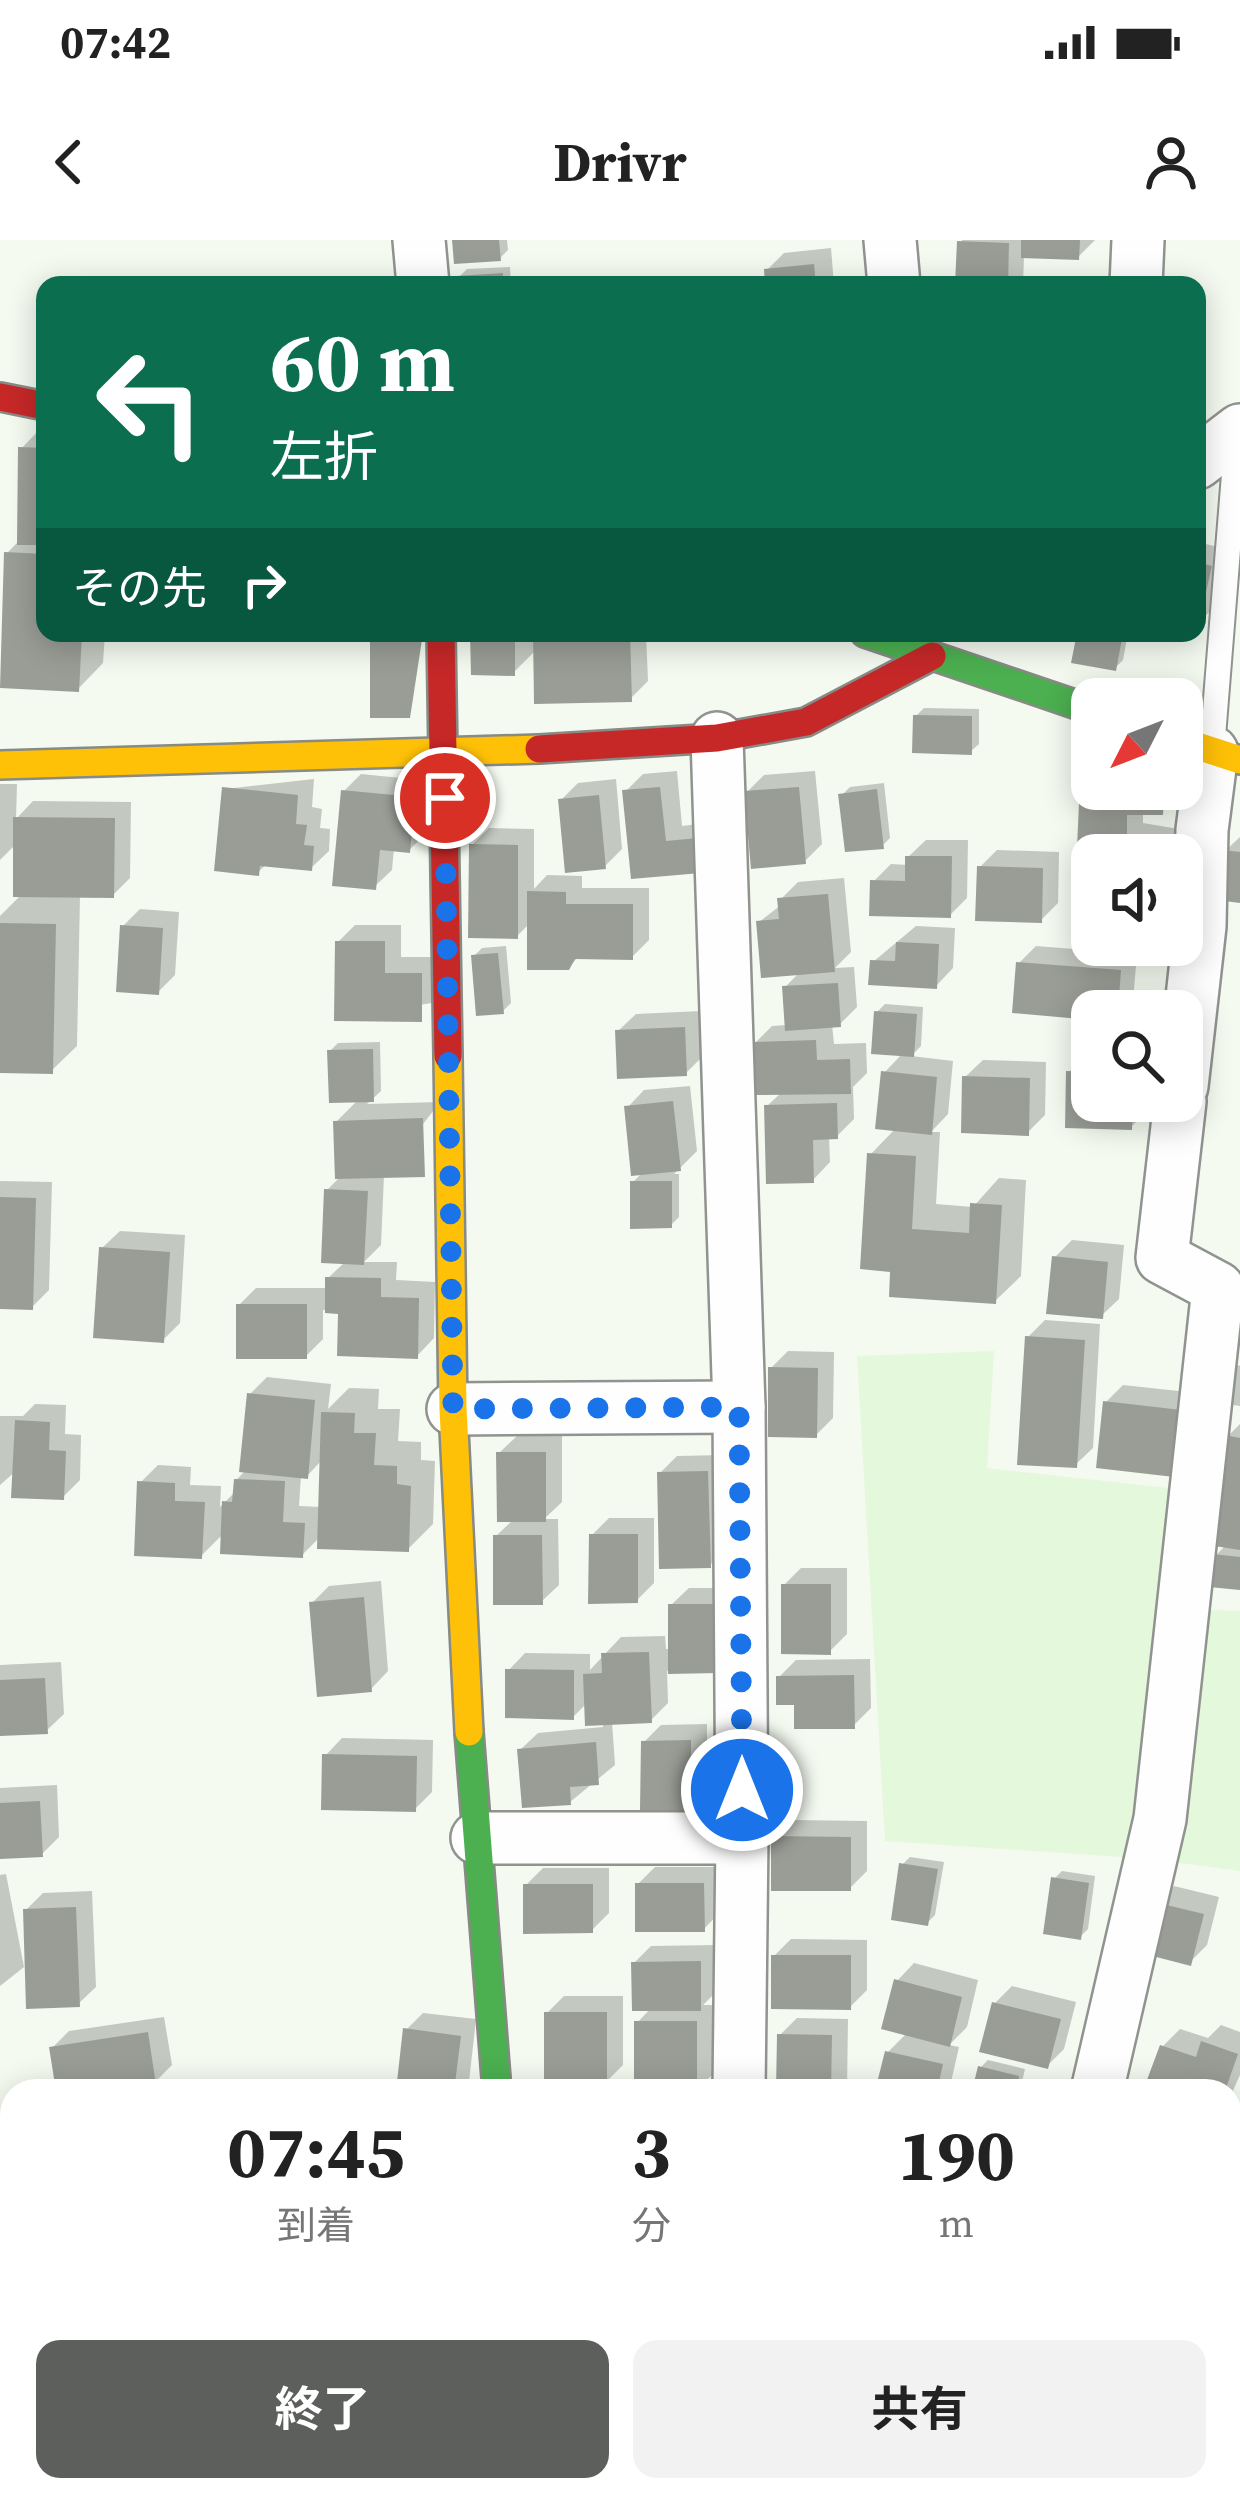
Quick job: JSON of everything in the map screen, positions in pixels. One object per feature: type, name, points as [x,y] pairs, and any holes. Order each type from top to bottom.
[{"type":"street","points":[[419,240],[421,276]]},
{"type":"street","points":[[890,240],[892,276]]},
{"type":"street","points":[[1136,276],[1138,240]]},
{"type":"street","points":[[0,397],[36,404]]},
{"type":"street","points":[[1206,456],[1239,430]]},
{"type":"street","points":[[441,642],[460,1627],[496,2079]]},
{"type":"street","points":[[0,765],[624,746],[717,737],[806,722],[942,642]]},
{"type":"street","points":[[949,642],[1071,700]]},
{"type":"street","points":[[717,737],[739,1407],[739,2079]]},
{"type":"street","points":[[1193,990],[1211,751]]},
{"type":"street","points":[[1100,2079],[1160,1819],[1218,1288],[1162,1258],[1178,1122]]},
{"type":"street","points":[[453,1409],[739,1407]]},
{"type":"street","points":[[477,1838],[742,1838]]},
{"type":"lane","points":[[1211,751],[1239,430]]},
{"type":"green space","points":[[994,1351],[987,1468],[1186,1490],[1185,1609],[1240,1611],[1240,1871],[1151,1859],[885,1841],[857,1356]]},
{"type":"building","points":[[452,240],[499,240],[501,261],[454,264]]},
{"type":"building","points":[[1021,240],[1080,240],[1079,260],[1021,258]]},
{"type":"building","points":[[957,241],[1009,243],[1008,276],[955,276]]},
{"type":"building","points":[[814,264],[815,276],[764,276],[764,269]]},
{"type":"building","points":[[18,447],[36,448],[36,545],[17,545]]},
{"type":"building","points":[[4,552],[36,554],[36,642],[82,642],[79,692],[0,688]]},
{"type":"building","points":[[370,642],[422,642],[410,718],[370,718]]},
{"type":"building","points":[[470,642],[515,642],[515,676],[471,675]]},
{"type":"building","points":[[533,642],[630,642],[632,702],[534,704]]},
{"type":"building","points":[[1075,642],[1121,642],[1116,671],[1071,663]]},
{"type":"building","points":[[913,715],[972,716],[972,755],[912,753]]},
{"type":"building","points":[[222,787],[298,795],[296,824],[307,825],[304,845],[314,846],[312,871],[260,866],[259,876],[214,871]]},
{"type":"building","points":[[660,787],[666,841],[698,838],[701,873],[631,879],[622,790]]},
{"type":"building","points":[[799,787],[806,864],[751,869],[744,791]]},
{"type":"building","points":[[877,789],[884,849],[845,852],[838,794]]},
{"type":"building","points":[[341,790],[415,797],[410,853],[380,850],[376,890],[332,886]]},
{"type":"building","points":[[599,795],[606,869],[565,873],[558,799]]},
{"type":"building","points":[[1079,810],[1163,810],[1163,815],[1127,815],[1127,834],[1078,834]]},
{"type":"building","points":[[13,817],[115,818],[114,898],[13,897]]},
{"type":"building","points":[[469,844],[518,845],[518,939],[468,938]]},
{"type":"building","points":[[1223,850],[1240,852],[1240,903],[1217,900]]},
{"type":"building","points":[[905,856],[952,856],[951,918],[869,916],[870,880],[905,881]]},
{"type":"building","points":[[977,866],[1043,868],[1042,923],[975,921]]},
{"type":"building","points":[[527,891],[566,892],[566,904],[633,904],[633,960],[575,959],[569,970],[527,970]]},
{"type":"building","points":[[828,894],[835,972],[761,978],[756,921],[779,919],[777,898]]},
{"type":"building","points":[[0,923],[56,924],[53,1074],[0,1073]]},
{"type":"building","points":[[120,925],[163,928],[159,995],[116,992]]},
{"type":"building","points":[[335,941],[385,941],[385,973],[422,973],[422,1022],[334,1021]]},
{"type":"building","points":[[896,942],[939,944],[937,989],[868,985],[870,960],[895,961]]},
{"type":"building","points":[[498,953],[504,1014],[476,1016],[471,955]]},
{"type":"building","points":[[1016,962],[1121,970],[1120,990],[1071,990],[1071,1018],[1012,1013]]},
{"type":"building","points":[[838,983],[841,1027],[785,1031],[782,986]]},
{"type":"building","points":[[874,1011],[917,1014],[914,1057],[871,1054]]},
{"type":"building","points":[[685,1027],[687,1076],[617,1079],[615,1030]]},
{"type":"building","points":[[816,1040],[817,1060],[850,1059],[851,1094],[753,1095],[752,1042]]},
{"type":"building","points":[[373,1049],[374,1102],[329,1103],[327,1050]]},
{"type":"building","points":[[881,1071],[937,1077],[932,1135],[875,1129]]},
{"type":"building","points":[[1066,1071],[1071,1071],[1071,1122],[1132,1122],[1132,1130],[1065,1128]]},
{"type":"building","points":[[962,1076],[1030,1078],[1029,1136],[961,1133]]},
{"type":"building","points":[[673,1101],[681,1171],[631,1176],[624,1106]]},
{"type":"building","points":[[837,1103],[838,1139],[813,1140],[814,1183],[766,1184],[764,1105]]},
{"type":"building","points":[[423,1118],[425,1177],[335,1179],[333,1121]]},
{"type":"building","points":[[867,1153],[916,1156],[912,1229],[969,1233],[970,1203],[1002,1205],[996,1304],[889,1297],[890,1272],[860,1269]]},
{"type":"building","points":[[630,1181],[672,1181],[672,1228],[630,1229]]},
{"type":"building","points":[[324,1189],[368,1191],[364,1265],[321,1263]]},
{"type":"building","points":[[0,1197],[36,1198],[33,1310],[0,1309]]},
{"type":"building","points":[[99,1247],[170,1252],[164,1343],[93,1338]]},
{"type":"building","points":[[1052,1256],[1108,1262],[1103,1319],[1046,1314]]},
{"type":"building","points":[[325,1277],[381,1278],[381,1297],[419,1298],[418,1359],[337,1356],[338,1314],[325,1313]]},
{"type":"building","points":[[236,1304],[307,1304],[307,1359],[236,1359]]},
{"type":"building","points":[[1025,1336],[1085,1340],[1077,1468],[1017,1465]]},
{"type":"building","points":[[768,1367],[818,1368],[817,1438],[768,1437]]},
{"type":"building","points":[[247,1393],[315,1400],[308,1479],[239,1472]]},
{"type":"building","points":[[1103,1401],[1190,1411],[1183,1478],[1096,1468]]},
{"type":"building","points":[[321,1412],[355,1413],[354,1433],[376,1433],[374,1465],[397,1466],[397,1484],[411,1486],[409,1552],[317,1549]]},
{"type":"building","points":[[15,1420],[50,1422],[49,1450],[66,1451],[64,1500],[11,1498]]},
{"type":"building","points":[[1224,1435],[1240,1438],[1240,1550],[1208,1545]]},
{"type":"building","points":[[496,1452],[546,1452],[546,1522],[497,1522]]},
{"type":"building","points":[[708,1471],[711,1568],[659,1569],[657,1472]]},
{"type":"building","points":[[234,1479],[285,1481],[283,1522],[305,1523],[303,1558],[220,1554],[222,1501],[232,1502]]},
{"type":"building","points":[[137,1481],[175,1483],[175,1501],[205,1502],[202,1559],[134,1556]]},
{"type":"building","points":[[589,1534],[638,1534],[638,1603],[588,1604]]},
{"type":"building","points":[[493,1535],[542,1535],[543,1605],[493,1605]]},
{"type":"building","points":[[1212,1554],[1240,1557],[1240,1590],[1209,1587]]},
{"type":"building","points":[[781,1584],[831,1584],[831,1655],[781,1654]]},
{"type":"building","points":[[364,1597],[372,1692],[317,1697],[309,1602]]},
{"type":"building","points":[[668,1604],[717,1604],[718,1673],[668,1674]]},
{"type":"building","points":[[649,1652],[652,1723],[585,1726],[583,1674],[602,1673],[601,1653]]},
{"type":"building","points":[[505,1669],[574,1670],[574,1720],[505,1718]]},
{"type":"building","points":[[854,1675],[855,1729],[794,1729],[794,1705],[776,1705],[776,1676]]},
{"type":"building","points":[[45,1678],[48,1734],[0,1736],[0,1680]]},
{"type":"building","points":[[691,1740],[691,1811],[640,1810],[641,1741]]},
{"type":"building","points":[[596,1742],[599,1785],[570,1787],[571,1805],[522,1808],[517,1749]]},
{"type":"building","points":[[322,1754],[417,1756],[416,1812],[321,1810]]},
{"type":"building","points":[[40,1801],[43,1857],[0,1859],[0,1803]]},
{"type":"building","points":[[771,1836],[851,1837],[851,1891],[771,1891]]},
{"type":"building","points":[[899,1863],[938,1869],[928,1926],[891,1920]]},
{"type":"building","points":[[1051,1877],[1089,1883],[1081,1940],[1043,1934]]},
{"type":"building","points":[[635,1883],[704,1883],[705,1932],[635,1932]]},
{"type":"building","points":[[523,1884],[593,1884],[593,1933],[523,1934]]},
{"type":"building","points":[[1154,1902],[1204,1914],[1191,1966],[1141,1953]]},
{"type":"building","points":[[76,1907],[80,2007],[26,2009],[23,1909]]},
{"type":"building","points":[[771,1955],[851,1955],[851,2010],[771,2009]]},
{"type":"building","points":[[701,1961],[701,2011],[632,2011],[631,1962]]},
{"type":"building","points":[[894,1979],[962,1997],[950,2047],[881,2029]]},
{"type":"building","points":[[992,2002],[1061,2019],[1048,2069],[979,2052]]},
{"type":"building","points":[[544,2012],[607,2012],[607,2079],[544,2079]]},
{"type":"building","points":[[634,2021],[697,2021],[697,2079],[634,2079]]},
{"type":"building","points":[[403,2028],[461,2036],[456,2079],[397,2079]]},
{"type":"building","points":[[148,2032],[155,2079],[54,2079],[49,2047]]},
{"type":"building","points":[[777,2034],[832,2035],[831,2079],[776,2079]]},
{"type":"building","points":[[1201,2041],[1238,2054],[1229,2079],[1147,2079],[1160,2045],[1196,2057]]},
{"type":"building","points":[[885,2051],[943,2064],[940,2079],[878,2079]]},
{"type":"building","points":[[978,2066],[1019,2076],[1018,2079],[975,2079]]},
{"type":"traffic: fast","points":[[892,642],[1071,703]]},
{"type":"traffic: fast","points":[[469,1732],[496,2079]]},
{"type":"traffic: slow","points":[[1203,748],[1240,760]]},
{"type":"traffic: slow","points":[[0,765],[539,749]]},
{"type":"traffic: slow","points":[[448,1056],[453,1409],[469,1732]]},
{"type":"traffic: jam","points":[[0,397],[36,404]]},
{"type":"traffic: jam","points":[[441,642],[448,1056]]},
{"type":"traffic: jam","points":[[539,749],[717,738],[806,722],[932,656]]},
{"type":"route","points":[[445,798],[453,1409],[739,1407],[742,1790]]}]
